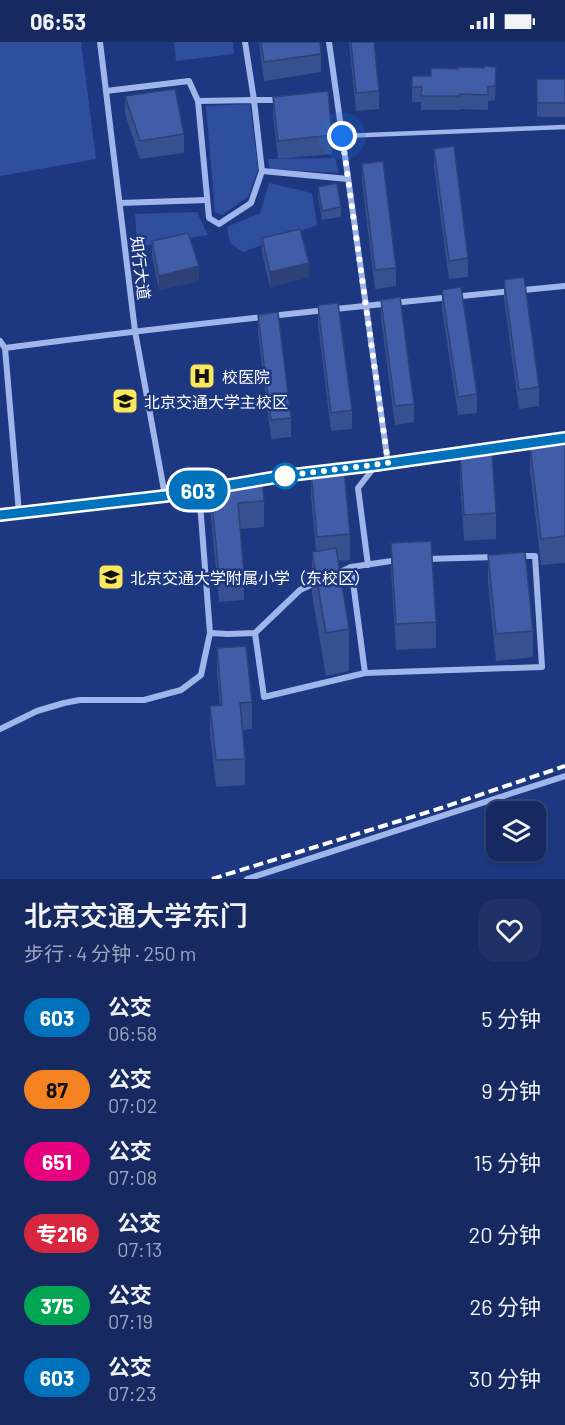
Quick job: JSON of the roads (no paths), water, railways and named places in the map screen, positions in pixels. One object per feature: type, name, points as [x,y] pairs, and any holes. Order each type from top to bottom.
[{"type":"street","name":"知行大道","points":[[100,42],[135,331],[165,496]]},
{"type":"street","points":[[106,91],[189,81],[198,100],[209,218],[219,224],[251,203],[262,171],[245,42]]},
{"type":"street","points":[[328,42],[388,463]]},
{"type":"street","points":[[198,100],[290,100]]},
{"type":"street","points":[[325,101],[337,102]]},
{"type":"street","points":[[262,171],[348,178]]},
{"type":"street","points":[[120,203],[207,200]]},
{"type":"street","points":[[5,348],[366,305],[565,286]]},
{"type":"street","points":[[0,341],[5,348],[20,513]]},
{"type":"street","points":[[0,515],[165,496],[283,476],[565,438]]},
{"type":"street","points":[[368,565],[358,488],[376,465]]},
{"type":"street","points":[[0,729],[37,711],[64,703],[80,700],[144,699],[181,690],[201,675],[210,633],[199,490]]},
{"type":"street","points":[[255,633],[264,697],[365,673],[542,667],[535,556],[513,556]]},
{"type":"street","points":[[424,559],[502,557]]},
{"type":"street","points":[[210,633],[255,633],[300,590],[351,567],[402,560]]},
{"type":"street","points":[[351,567],[365,673]]},
{"type":"street","points":[[247,879],[565,776]]},
{"type":"lane","points":[[342,136],[565,127]]},
{"type":"railway","points":[[212,879],[441,808],[565,766]]},
{"type":"place","name":"校医院","points":[[202,376]]},
{"type":"place","name":"北京交通大学主校区","points":[[125,401]]},
{"type":"place","name":"北京交通大学附属小学（东校区）","points":[[111,577]]}]
